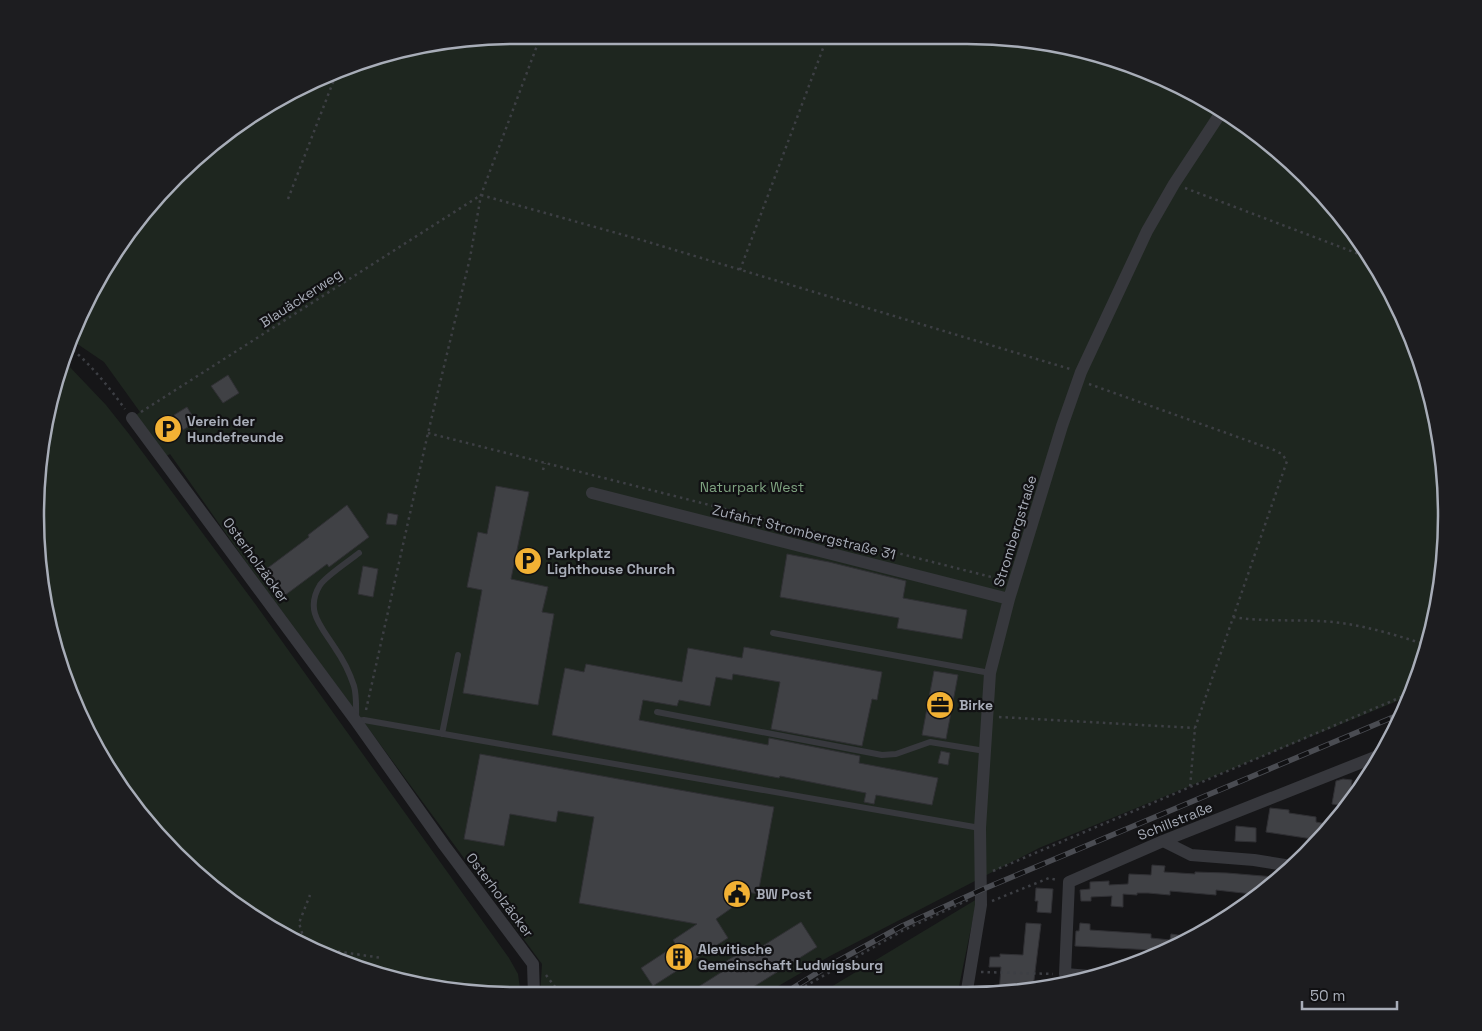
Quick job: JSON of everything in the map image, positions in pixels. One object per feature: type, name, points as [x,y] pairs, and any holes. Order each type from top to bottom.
[{"type":"street","name":"Strombergstraße","points":[[968,987],[981,900],[980,828],[990,673],[1009,599],[1079,376],[1144,238],[1174,184],[1218,117]]},
{"type":"street","name":"Osterholzäcker","points":[[132,418],[360,720],[444,845],[533,964]]},
{"type":"street","name":"Zufahrt Strombergstraße 31","points":[[592,493],[1009,599]]},
{"type":"street","name":"Schillstraße","points":[[1069,882],[1163,841],[1369,760]]},
{"type":"street","points":[[1163,841],[1191,855],[1254,860],[1284,865]]},
{"type":"street","points":[[1069,882],[1064,974],[1073,975]]},
{"type":"street","points":[[533,964],[534,987]]},
{"type":"lane","points":[[359,553],[321,584],[315,596],[314,609],[318,623],[336,648],[354,686],[360,720],[980,828]]},
{"type":"lane","points":[[773,633],[990,673]]},
{"type":"lane","points":[[442,734],[458,655]]},
{"type":"lane","points":[[657,712],[882,755],[896,754],[930,742],[985,751]]},
{"type":"path","points":[[360,720],[470,258],[481,195],[538,44]]},
{"type":"path","points":[[739,270],[825,44]]},
{"type":"path","points":[[288,198],[334,81]]},
{"type":"path","points":[[1174,184],[1360,254]]},
{"type":"path","points":[[481,195],[739,270],[1079,376],[1282,454],[1286,461],[1195,728],[1190,788]]},
{"type":"path","name":"Blauäckerweg","points":[[132,418],[481,195]]},
{"type":"path","points":[[74,350],[108,387],[132,418]]},
{"type":"path","points":[[428,433],[1014,582]]},
{"type":"path","points":[[543,470],[545,463]]},
{"type":"path","points":[[1234,617],[1342,623],[1420,643]]},
{"type":"path","points":[[980,877],[1402,697]]},
{"type":"path","points":[[988,717],[1195,728]]},
{"type":"path","points":[[804,987],[902,931],[981,900],[1049,878],[1069,882]]},
{"type":"path","points":[[303,937],[299,923],[310,895]]},
{"type":"path","points":[[335,951],[382,958]]},
{"type":"path","points":[[533,964],[542,970],[555,987]]},
{"type":"path","points":[[971,971],[1064,974]]},
{"type":"green space","name":"Naturpark West","points":[[516,44],[966,44],[1028,48],[1059,53],[1089,60],[1147,80],[1175,92],[1229,123],[1254,141],[1300,182],[1341,228],[1359,253],[1390,307],[1402,335],[1422,393],[1429,423],[1437,485],[1438,516],[1434,577],[1429,608],[1413,667],[1400,700],[1039,848],[830,956],[777,987],[541,987],[542,964],[248,565],[170,454],[162,459],[132,418],[140,412],[104,362],[77,344],[92,307],[123,253],[161,204],[204,161],[253,123],[307,92],[364,69],[423,53],[485,45]]},
{"type":"green space","points":[[69,366],[106,405],[129,434],[256,605],[509,958],[518,974],[520,987],[485,986],[423,978],[364,962],[307,939],[253,908],[228,890],[182,849],[141,803],[123,778],[92,724],[69,667],[53,608],[45,546],[45,485],[53,423]]},
{"type":"green space","points":[[977,899],[959,987],[831,987]]},
{"type":"building","points":[[228,375],[239,393],[223,403],[211,386]]},
{"type":"building","points":[[187,407],[196,422],[183,430],[174,415]]},
{"type":"building","points":[[496,486],[529,492],[511,579],[548,587],[542,612],[554,614],[538,705],[463,693],[482,590],[467,587],[478,532],[487,534]]},
{"type":"building","points":[[347,505],[369,537],[329,567],[327,564],[284,596],[265,570]]},
{"type":"building","points":[[388,513],[398,515],[396,525],[386,524]]},
{"type":"building","points":[[787,554],[906,581],[903,598],[967,610],[962,639],[897,628],[899,618],[780,597]]},
{"type":"building","points":[[363,566],[378,569],[373,597],[358,594]]},
{"type":"building","points":[[744,647],[882,672],[877,700],[872,699],[862,746],[771,729],[780,682],[733,674],[732,680],[716,677],[710,706],[679,700],[677,706],[643,700],[639,720],[768,745],[769,738],[860,756],[859,763],[938,778],[932,805],[876,795],[874,804],[864,802],[866,793],[552,735],[565,668],[584,672],[586,664],[682,682],[688,648],[742,658]]},
{"type":"building","name":"Birke","points":[[934,671],[958,675],[946,739],[922,735]]},
{"type":"building","points":[[941,751],[950,753],[948,765],[938,763]]},
{"type":"building","points":[[480,754],[774,807],[758,894],[736,890],[733,907],[716,919],[728,938],[653,986],[641,968],[676,945],[673,940],[697,924],[579,903],[594,817],[558,811],[556,822],[510,814],[504,846],[464,839]]},
{"type":"building","points":[[1343,779],[1352,780],[1351,789],[1339,805],[1332,804],[1336,781]]},
{"type":"building","points":[[1270,808],[1289,810],[1289,813],[1316,817],[1316,822],[1324,824],[1310,839],[1266,832]]},
{"type":"building","points":[[1236,826],[1256,828],[1256,842],[1235,841]]},
{"type":"building","points":[[1152,865],[1165,866],[1164,872],[1195,874],[1195,872],[1227,873],[1270,877],[1249,894],[1216,890],[1216,895],[1170,891],[1170,895],[1148,893],[1137,893],[1137,895],[1123,894],[1123,907],[1111,906],[1112,896],[1091,897],[1091,901],[1081,901],[1080,890],[1090,889],[1090,882],[1109,881],[1109,885],[1128,884],[1129,874],[1151,875]]},
{"type":"building","points":[[1036,888],[1053,889],[1051,913],[1037,912],[1038,901],[1035,901]]},
{"type":"building","points":[[801,922],[817,947],[753,987],[698,987],[728,968],[725,962],[749,947],[753,952]]},
{"type":"building","points":[[1026,923],[1041,924],[1034,982],[1000,986],[1001,967],[989,967],[990,957],[1000,957],[1000,954],[1023,955]]},
{"type":"building","points":[[1080,923],[1090,924],[1090,930],[1151,934],[1151,938],[1170,940],[1171,934],[1181,935],[1150,950],[1075,946],[1076,931],[1079,931]]},
{"type":"railway","points":[[794,987],[902,926],[981,890],[1393,717]]},
{"type":"place","name":"Verein der Hundefreunde","points":[[168,429]]},
{"type":"place","name":"Parkplatz Lighthouse Church","points":[[528,561]]},
{"type":"place","name":"Birke","points":[[940,705]]},
{"type":"place","name":"BW Post","points":[[737,894]]},
{"type":"place","name":"Alevitische Gemeinschaft Ludwigsburg","points":[[679,957]]}]
